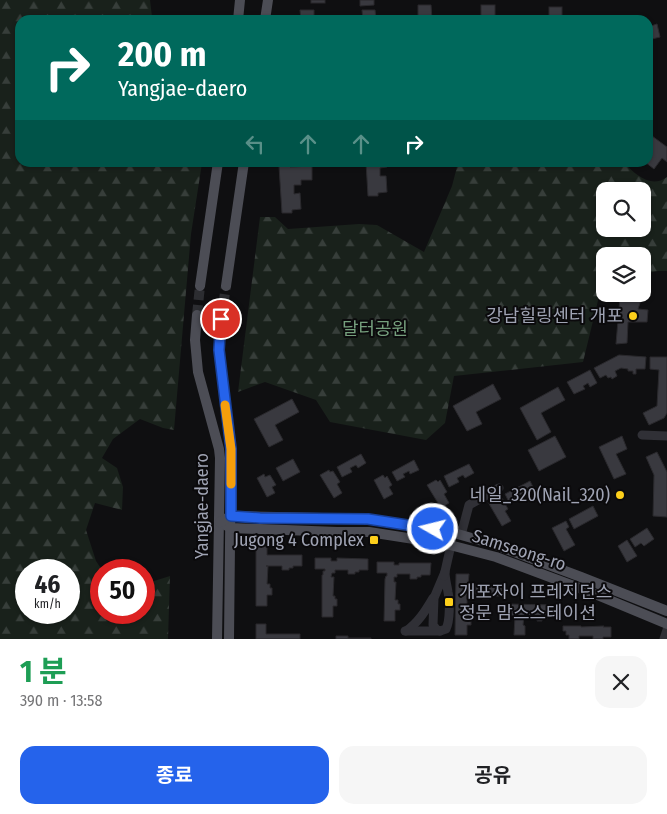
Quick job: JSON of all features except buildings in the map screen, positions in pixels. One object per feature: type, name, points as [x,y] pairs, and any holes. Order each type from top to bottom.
[{"type":"main road","points":[[238,15],[240,0]]},
{"type":"main road","points":[[266,15],[268,0]]},
{"type":"main road","points":[[200,286],[217,167]]},
{"type":"main road","points":[[226,286],[243,167]]},
{"type":"main road","name":"Yangjae-daero","points":[[197,315],[195,340],[198,372],[220,458],[217,639]]},
{"type":"main road","name":"Yangjae-daero","points":[[221,319],[219,350],[231,449],[229,639]]},
{"type":"main road","points":[[220,522],[231,516]]},
{"type":"main road","name":"Samseong-ro","points":[[231,516],[368,519],[447,531],[493,544],[667,611]]},
{"type":"main road","name":"Samseong-ro","points":[[220,522],[231,528],[369,532],[450,545],[496,557],[590,592],[667,624]]},
{"type":"street","points":[[642,435],[667,436]]},
{"type":"street","points":[[461,535],[469,504],[500,488]]},
{"type":"street","points":[[440,631],[433,625],[450,545]]},
{"type":"street","points":[[438,597],[418,620],[403,631],[440,631],[446,628],[449,595],[445,581],[445,572]]},
{"type":"street","points":[[664,639],[667,630]]},
{"type":"green space","points":[[0,0],[150,0],[152,15],[15,15],[15,167],[201,167],[191,234],[174,430],[140,419],[113,439],[102,458],[117,468],[123,487],[122,510],[95,503],[86,530],[95,559],[90,559],[90,624],[155,624],[155,581],[170,576],[168,639],[0,639]]},
{"type":"green space","name":"달터공원","points":[[457,167],[628,167],[649,181],[661,180],[667,177],[667,271],[651,272],[651,247],[596,247],[596,302],[598,302],[583,362],[454,376],[445,423],[426,440],[330,422],[316,400],[265,382],[238,392],[260,217],[275,217],[288,229],[359,224],[377,225],[424,252],[452,186]]},
{"type":"tunnel","points":[[197,315],[200,286]]},
{"type":"tunnel","points":[[221,319],[226,286]]},
{"type":"slow traffic","points":[[225,405],[231,449],[231,484]]},
{"type":"place","name":"강남힐링센터 개포","points":[[633,316]]},
{"type":"place","name":"네일_320(Nail_320)","points":[[620,495]]},
{"type":"place","name":"Jugong 4 Complex","points":[[374,540]]},
{"type":"place","name":"개포자이 프레지던스 정문 맘스스테이션","points":[[449,602]]},
{"type":"route","points":[[221,319],[219,350],[231,449],[231,516],[368,519],[433,529]]}]
